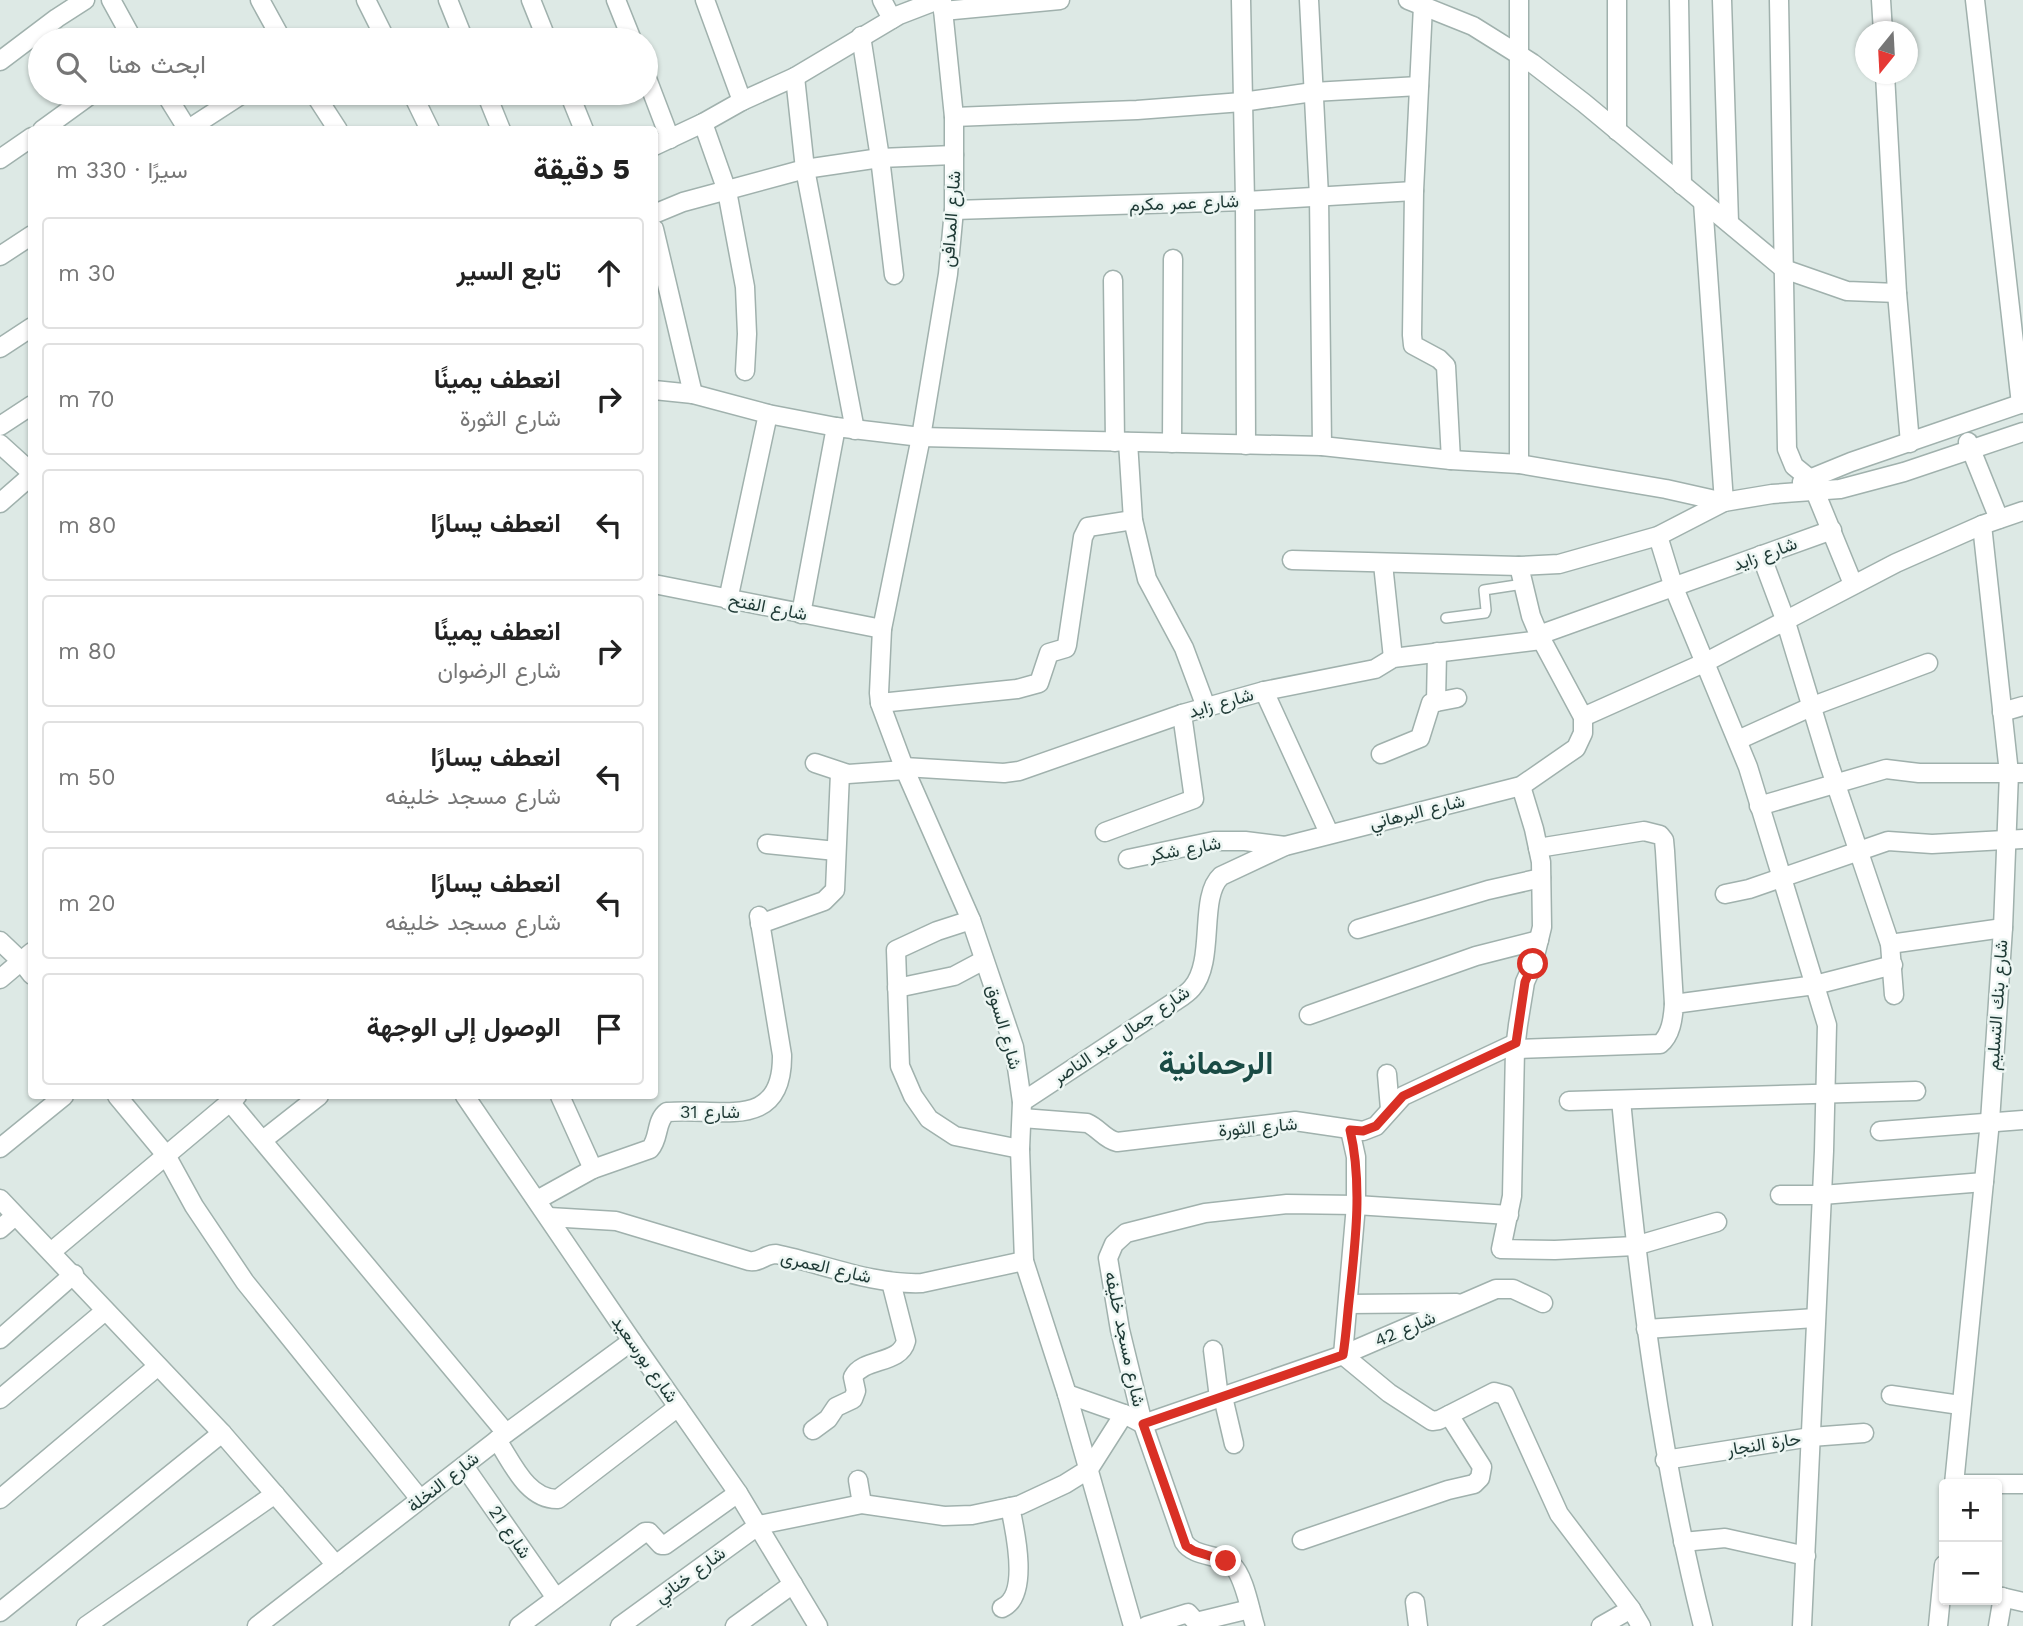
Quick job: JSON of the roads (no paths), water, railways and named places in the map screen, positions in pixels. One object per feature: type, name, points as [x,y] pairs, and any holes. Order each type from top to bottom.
[{"type":"street","points":[[44,28],[85,0]]},
{"type":"street","points":[[111,0],[126,28]]},
{"type":"street","points":[[260,0],[275,28]]},
{"type":"street","points":[[366,0],[380,28]]},
{"type":"street","points":[[448,0],[459,28]]},
{"type":"street","points":[[531,0],[542,28]]},
{"type":"street","points":[[616,0],[627,28]]},
{"type":"street","points":[[705,0],[742,100]]},
{"type":"street","points":[[882,0],[892,19]]},
{"type":"street","points":[[653,105],[662,142],[795,76],[892,19],[941,4],[1060,0]]},
{"type":"street","points":[[1241,0],[1246,445]]},
{"type":"street","points":[[1309,0],[1319,197],[1322,446]]},
{"type":"street","points":[[1519,464],[1520,0]]},
{"type":"street","points":[[1617,0],[1618,131]]},
{"type":"street","points":[[1679,0],[1682,185]]},
{"type":"street","points":[[1722,0],[1729,222]]},
{"type":"street","points":[[1779,0],[1787,449],[1794,466],[1813,485],[1853,584]]},
{"type":"street","points":[[1881,0],[1882,21]]},
{"type":"street","points":[[1292,559],[1383,564],[1559,564],[1658,537],[1724,502],[1813,485],[1851,462],[1962,426],[2022,403],[1975,0]]},
{"type":"street","points":[[1451,460],[1446,366],[1439,359],[1413,345],[1414,191],[1419,86],[1415,3],[1446,7],[1520,54],[1618,131],[1784,269],[1847,291],[1896,293]]},
{"type":"street","name":"شارع المدافن","points":[[921,437],[948,274],[954,210],[954,117],[941,4]]},
{"type":"street","points":[[861,36],[880,158],[894,275]]},
{"type":"street","points":[[0,61],[28,40]]},
{"type":"street","points":[[795,76],[805,169],[855,429]]},
{"type":"street","points":[[1886,84],[1896,293],[1910,443]]},
{"type":"street","points":[[954,117],[1137,110],[1242,102],[1313,92],[1419,86]]},
{"type":"street","points":[[48,126],[76,105]]},
{"type":"street","points":[[173,105],[186,126]]},
{"type":"street","points":[[193,126],[225,105]]},
{"type":"street","points":[[322,105],[335,126]]},
{"type":"street","points":[[418,105],[428,126]]},
{"type":"street","points":[[491,105],[499,126]]},
{"type":"street","points":[[574,105],[582,126]]},
{"type":"street","points":[[703,123],[727,191],[746,298],[745,371]]},
{"type":"street","points":[[0,159],[28,140]]},
{"type":"street","points":[[658,212],[683,202],[805,169],[880,158],[954,155]]},
{"type":"street","name":"شارع عمر مكرم","points":[[954,210],[1245,201],[1414,191]]},
{"type":"street","points":[[1703,202],[1724,502]]},
{"type":"street","points":[[0,256],[28,238]]},
{"type":"street","points":[[658,246],[694,394]]},
{"type":"street","points":[[1172,443],[1173,259]]},
{"type":"street","points":[[1113,280],[1122,442],[1133,520],[1147,579],[1184,648],[1206,707]]},
{"type":"street","points":[[0,348],[28,330]]},
{"type":"street","points":[[658,390],[694,394],[768,414],[836,427],[921,437],[1322,446],[1451,460],[1519,464],[1666,489],[1724,502]]},
{"type":"street","points":[[0,426],[28,408]]},
{"type":"street","points":[[728,600],[768,414]]},
{"type":"street","points":[[1962,426],[1999,519]]},
{"type":"street","points":[[802,614],[836,427]]},
{"type":"street","points":[[1813,485],[1840,489],[1904,472],[2023,432]]},
{"type":"street","name":"شارع السوق","points":[[921,437],[883,629],[878,683],[880,703],[971,920],[1014,1047],[1022,1110],[1020,1149],[1024,1261],[1068,1394],[1133,1626]]},
{"type":"street","points":[[1,447],[28,466]]},
{"type":"street","points":[[0,503],[28,468]]},
{"type":"street","points":[[1519,566],[1531,616],[1540,638],[1583,717],[1706,662],[1853,584],[1982,525],[2023,511]]},
{"type":"street","points":[[880,703],[1017,689],[1039,683],[1050,652],[1066,648],[1067,645],[1083,537],[1088,527],[1133,520]]},
{"type":"street","name":"شارع بنك التسليم","points":[[1954,1479],[1990,1121],[2003,928],[2014,839],[2016,773],[2002,712],[1982,525]]},
{"type":"street","name":"شارع زايد","points":[[840,773],[905,768],[1004,773],[1019,771],[1182,714],[1264,691],[1375,669],[1393,658],[1540,638],[1832,530]]},
{"type":"street","points":[[1658,537],[1674,588],[1738,740],[1783,876],[1827,1025],[1802,1626]]},
{"type":"street","points":[[1761,555],[1786,619],[1836,783],[1890,944],[1894,995]]},
{"type":"street","points":[[1383,564],[1393,658]]},
{"type":"street","name":"شارع الفتح","points":[[658,585],[883,629]]},
{"type":"street","points":[[1436,702],[1437,652]]},
{"type":"street","points":[[1738,740],[1813,706],[1928,663]]},
{"type":"street","points":[[1264,691],[1329,833]]},
{"type":"street","points":[[1381,754],[1420,738],[1430,705],[1457,698]]},
{"type":"street","points":[[2002,712],[2023,706]]},
{"type":"street","points":[[1105,832],[1194,799],[1182,714]]},
{"type":"street","name":"شارع البرهاني","points":[[1221,876],[1285,846],[1521,786],[1576,748],[1583,733],[1583,717]]},
{"type":"street","points":[[767,844],[836,851],[840,773],[815,763]]},
{"type":"street","points":[[1759,806],[1886,769],[1919,773],[2016,773]]},
{"type":"street","points":[[1521,786],[1538,849],[1542,927],[1525,982],[1516,1046],[1513,1196],[1501,1249],[1555,1250],[1635,1246],[1717,1222]]},
{"type":"street","points":[[1516,1046],[1660,1044],[1667,1037],[1671,1026],[1674,1004],[1665,851],[1660,835],[1644,831],[1538,849]]},
{"type":"street","points":[[1725,894],[1749,889],[1894,840],[1932,844],[2014,839]]},
{"type":"street","name":"شارع شكر","points":[[1128,859],[1214,841],[1245,841],[1285,846]]},
{"type":"street","name":"شارع 31","points":[[537,1200],[593,1169],[650,1149],[655,1143],[660,1119],[667,1112],[752,1111],[767,1102],[777,1088],[782,1072],[782,1055],[759,920],[828,899],[835,890],[836,851]]},
{"type":"street","name":"شارع جمال عبد الناصر","points":[[1022,1110],[1192,989],[1197,981],[1207,939],[1211,890],[1214,882],[1221,876]]},
{"type":"street","points":[[1358,929],[1488,890],[1541,878]]},
{"type":"street","points":[[971,920],[896,949],[900,1066],[913,1096],[929,1119],[955,1136],[1020,1149]]},
{"type":"street","points":[[1890,944],[2003,928]]},
{"type":"street","points":[[1309,1016],[1476,957],[1539,940]]},
{"type":"street","points":[[0,941],[28,963],[0,979]]},
{"type":"street","points":[[897,988],[954,976],[984,960]]},
{"type":"street","points":[[1674,1004],[1815,985],[1893,965]]},
{"type":"street","name":"شارع الثورة","points":[[1022,1110],[1087,1123],[1104,1137],[1117,1142],[1295,1121],[1363,1131],[1376,1126],[1403,1096],[1516,1046]]},
{"type":"street","points":[[1387,1074],[1390,1109]]},
{"type":"street","points":[[1569,1101],[1916,1091]]},
{"type":"street","points":[[0,1148],[60,1099]]},
{"type":"street","points":[[119,1099],[166,1156],[194,1206],[245,1282],[420,1499]]},
{"type":"street","points":[[51,1252],[234,1099],[263,1140],[501,1436],[520,1475],[537,1495],[548,1500],[558,1500],[678,1408]]},
{"type":"street","points":[[263,1140],[315,1099]]},
{"type":"street","name":"شارع بورسعيد","points":[[467,1099],[738,1493],[818,1626]]},
{"type":"street","points":[[561,1099],[593,1169]]},
{"type":"street","points":[[1620,1100],[1635,1246],[1665,1460],[1703,1626]]},
{"type":"street","points":[[1880,1131],[2023,1120]]},
{"type":"street","points":[[1350,1130],[1356,1157],[1356,1205],[1343,1355],[1389,1393],[1425,1418],[1444,1418],[1494,1392],[1504,1395],[1509,1400],[1559,1514],[1641,1626]]},
{"type":"street","points":[[1780,1195],[1822,1195],[1984,1182]]},
{"type":"street","points":[[0,1199],[222,1433],[336,1565]]},
{"type":"street","name":"شارع مسجد خليفه","points":[[1252,1617],[1240,1577],[1233,1565],[1186,1546],[1143,1424],[1120,1330],[1108,1258],[1114,1244],[1126,1233],[1205,1213],[1287,1204],[1356,1205],[1509,1215]]},
{"type":"street","points":[[0,1229],[15,1216]]},
{"type":"street","name":"شارع العمرى","points":[[549,1217],[608,1219],[749,1261],[776,1255],[891,1282],[922,1283],[1024,1261]]},
{"type":"street","points":[[0,1339],[74,1274]]},
{"type":"street","points":[[813,1430],[828,1419],[836,1407],[853,1399],[856,1391],[853,1377],[858,1370],[903,1349],[906,1341],[891,1282]]},
{"type":"street","name":"شارع 42","points":[[1143,1424],[1343,1355],[1496,1289],[1513,1289],[1543,1303]]},
{"type":"street","name":"شارع 42","points":[[1348,1304],[1468,1303]]},
{"type":"street","points":[[0,1399],[105,1311]]},
{"type":"street","points":[[1646,1329],[1815,1318]]},
{"type":"street","name":"شارع النخلة","points":[[257,1626],[501,1436],[632,1341]]},
{"type":"street","points":[[1213,1350],[1221,1397],[1234,1444]]},
{"type":"street","points":[[0,1499],[158,1366]]},
{"type":"street","points":[[1068,1394],[1124,1414],[1143,1424]]},
{"type":"street","points":[[1891,1395],[1960,1405]]},
{"type":"street","points":[[759,1525],[862,1504],[944,1516],[972,1515],[1010,1507],[1065,1484],[1089,1469],[1124,1414]]},
{"type":"street","points":[[1302,1540],[1448,1490],[1474,1484],[1480,1478],[1482,1467],[1444,1418]]},
{"type":"street","points":[[0,1612],[222,1433]]},
{"type":"street","name":"حارة النجار","points":[[1665,1460],[1811,1437],[1864,1433]]},
{"type":"street","name":"شارع 21","points":[[464,1466],[556,1598]]},
{"type":"street","points":[[858,1480],[862,1504]]},
{"type":"street","points":[[2002,1484],[2023,1484]]},
{"type":"street","points":[[519,1626],[645,1532],[649,1532],[661,1545],[665,1545],[738,1493]]},
{"type":"street","points":[[86,1626],[275,1494]]},
{"type":"street","points":[[1002,1608],[1010,1602],[1017,1582],[1019,1561],[1010,1507]]},
{"type":"street","name":"شارع خناني","points":[[621,1626],[759,1525]]},
{"type":"street","points":[[1683,1542],[1725,1538],[1806,1556]]},
{"type":"street","points":[[735,1626],[793,1584]]},
{"type":"street","points":[[2002,1597],[2023,1602]]},
{"type":"street","points":[[1415,1602],[1418,1626]]},
{"type":"street","points":[[1938,1626],[1941,1605]]},
{"type":"street","points":[[1998,1626],[1999,1605]]},
{"type":"street","points":[[1601,1626],[1631,1609]]},
{"type":"street","points":[[1146,1626],[1188,1614],[1196,1622],[1252,1617]]},
{"type":"lane","points":[[1446,618],[1485,613],[1484,590],[1523,584]]},
{"type":"district","name":"الرحمانية","points":[[1216,1063]]}]
